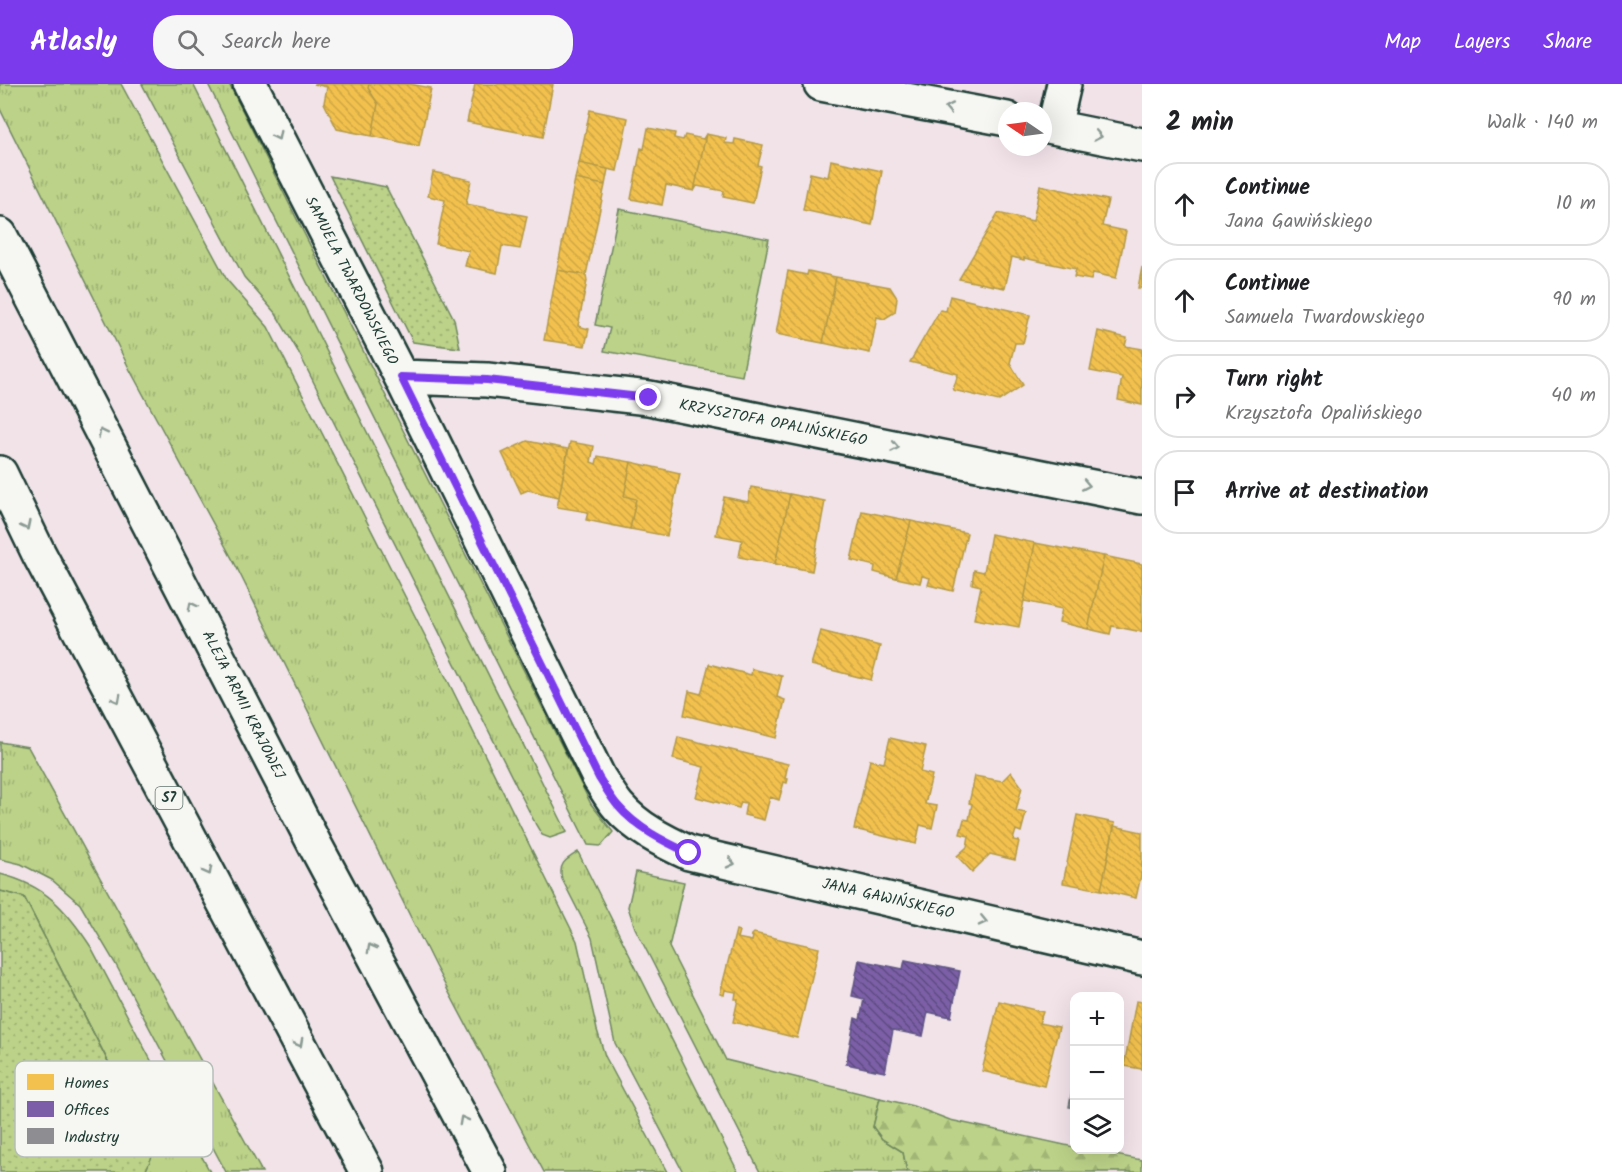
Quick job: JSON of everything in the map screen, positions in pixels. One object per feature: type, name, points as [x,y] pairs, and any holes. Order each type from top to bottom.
[{"type":"main road","name":"SAMUELA TWARDOWSKIEGO","points":[[250,84],[401,377],[599,778],[618,806],[639,826]]},
{"type":"main road","points":[[821,84],[998,117]]},
{"type":"main road","points":[[1052,118],[1064,84]]},
{"type":"main road","points":[[1052,127],[1142,145]]},
{"type":"main road","name":"ALEJA ARMII KRAJOWEJ","points":[[0,235],[315,844],[490,1172]]},
{"type":"main road","name":"KRZYSZTOFA OPALIŃSKIEGO","points":[[401,377],[487,380],[649,398],[1142,497]]},
{"type":"main road","name":"S7","points":[[0,474],[39,554],[366,1172]]},
{"type":"main road","name":"JANA GAWIŃSKIEGO","points":[[639,826],[689,853],[1142,958]]},
{"type":"green space","points":[[0,84],[121,84],[227,280],[268,327],[448,681],[577,941],[605,1056],[667,1172],[544,1172],[435,966],[235,564],[130,370],[0,109]]},
{"type":"green space","points":[[142,84],[193,84],[567,832],[550,838],[542,835],[536,825],[299,353],[276,314],[244,277]]},
{"type":"green space","points":[[208,84],[229,84],[591,804],[613,832],[601,846],[588,845]]},
{"type":"green space","points":[[330,176],[386,187],[454,319],[460,348],[413,342]]},
{"type":"green space","points":[[619,209],[769,239],[742,376],[604,351],[610,328],[595,325]]},
{"type":"green space","points":[[0,742],[28,747],[201,1061],[167,1061],[115,963],[80,904],[52,880],[21,864],[0,859]]},
{"type":"green space","points":[[578,852],[738,1172],[683,1172],[615,1043],[592,938],[562,879],[562,866],[569,857]]},
{"type":"green space","points":[[636,872],[684,882],[669,947],[726,1060],[880,1098],[873,1127],[882,1139],[903,1152],[907,1172],[760,1172],[635,928],[628,907]]},
{"type":"green space","points":[[0,874],[16,879],[53,900],[73,921],[91,947],[151,1061],[108,1061],[24,897],[0,891]]},
{"type":"green space","points":[[0,891],[24,897],[108,1061],[15,1061],[15,1157],[152,1157],[145,1172],[0,1172]]},
{"type":"green space","points":[[213,1083],[262,1172],[226,1172],[213,1148]]},
{"type":"green space","points":[[880,1098],[913,1106],[950,1120],[1070,1146],[1070,1154],[1110,1154],[1142,1160],[1142,1172],[907,1172],[903,1152],[882,1139],[873,1127]]},
{"type":"green space","points":[[151,1157],[202,1157],[210,1172],[145,1172]]},
{"type":"building: Homes","points":[[314,84],[369,84],[368,88],[378,104],[372,136],[337,129],[324,103],[327,87]]},
{"type":"building: Homes","points":[[369,84],[410,84],[431,88],[419,146],[372,136],[378,104],[368,88]]},
{"type":"building: Homes","points":[[475,84],[553,84],[543,137],[467,122]]},
{"type":"building: Homes","points":[[590,110],[628,118],[617,171],[579,163]]},
{"type":"building: Homes","points":[[648,128],[675,133],[674,138],[683,140],[685,135],[703,139],[706,134],[694,191],[666,185],[662,205],[631,199],[641,148],[644,149]]},
{"type":"building: Homes","points":[[706,134],[726,138],[725,143],[734,144],[735,139],[763,145],[753,203],[723,197],[724,191],[697,186],[694,191]]},
{"type":"building: Homes","points":[[831,160],[882,171],[872,225],[803,210],[810,173],[828,177]]},
{"type":"building: Homes","points":[[579,163],[608,169],[605,185],[575,179]]},
{"type":"building: Homes","points":[[433,172],[471,180],[466,204],[527,216],[520,249],[502,246],[497,273],[465,266],[469,251],[436,244],[445,200],[428,196]]},
{"type":"building: Homes","points":[[575,179],[605,185],[586,275],[557,270]]},
{"type":"building: Homes","points":[[1040,185],[1108,200],[1102,226],[1126,231],[1116,278],[1093,273],[1091,280],[1074,277],[1076,269],[1012,257],[1005,288],[959,279],[998,213],[1033,221]]},
{"type":"building: Homes","points":[[1142,267],[1142,288],[1138,288]]},
{"type":"building: Homes","points":[[557,270],[586,275],[587,281],[578,326],[589,329],[585,346],[544,340]]},
{"type":"building: Homes","points":[[788,271],[807,275],[808,271],[836,277],[823,343],[776,334]]},
{"type":"building: Homes","points":[[836,277],[890,287],[897,298],[895,312],[884,319],[877,317],[870,353],[823,343]]},
{"type":"building: Homes","points":[[950,296],[1030,315],[1023,343],[1015,343],[1010,363],[1023,385],[999,401],[953,390],[958,374],[910,362],[940,310],[946,311]]},
{"type":"building: Homes","points":[[1098,331],[1127,338],[1125,346],[1142,349],[1142,405],[1118,400],[1122,377],[1090,371]]},
{"type":"building: Homes","points":[[527,441],[568,449],[559,497],[528,490],[521,493],[502,453]]},
{"type":"building: Homes","points":[[570,442],[594,446],[591,462],[596,464],[598,456],[631,462],[624,496],[636,499],[630,529],[586,520],[588,512],[557,507]]},
{"type":"building: Homes","points":[[631,462],[680,473],[667,536],[630,529],[636,499],[624,496]]},
{"type":"building: Homes","points":[[751,487],[790,494],[775,564],[739,557],[742,540],[716,535],[724,497],[748,502]]},
{"type":"building: Homes","points":[[790,494],[825,501],[812,571],[775,564]]},
{"type":"building: Homes","points":[[862,511],[911,521],[896,578],[874,572],[875,566],[851,560]]},
{"type":"building: Homes","points":[[911,521],[967,533],[953,591],[928,585],[930,578],[922,576],[920,583],[896,578]]},
{"type":"building: Homes","points":[[991,534],[1035,543],[1019,627],[974,619],[981,586],[972,584],[974,570],[984,572]]},
{"type":"building: Homes","points":[[1035,543],[1104,556],[1088,629],[1059,622],[1062,609],[1024,601]]},
{"type":"building: Homes","points":[[1104,556],[1142,564],[1142,632],[1112,626],[1110,634],[1088,629]]},
{"type":"building: Homes","points":[[821,631],[880,646],[871,680],[811,665]]},
{"type":"building: Homes","points":[[709,664],[751,675],[752,669],[782,676],[777,697],[785,700],[776,738],[684,715],[689,691],[701,694]]},
{"type":"building: Homes","points":[[678,737],[788,764],[785,778],[788,779],[787,783],[784,782],[779,800],[770,797],[764,820],[744,815],[746,803],[741,802],[739,808],[696,797],[704,767],[673,759]]},
{"type":"building: Homes","points":[[890,738],[926,746],[920,772],[932,775],[925,804],[937,806],[932,828],[920,825],[916,844],[854,829],[870,760],[884,763]]},
{"type":"building: Homes","points":[[1011,772],[1022,787],[1016,811],[1026,813],[1021,832],[1016,830],[1013,840],[1019,841],[1015,860],[990,854],[972,872],[957,856],[967,847],[969,836],[960,834],[964,819],[969,820],[972,804],[969,803],[975,776],[1002,781]]},
{"type":"building: Homes","points":[[1077,815],[1115,823],[1101,890],[1063,883]]},
{"type":"building: Homes","points":[[1114,826],[1142,832],[1142,871],[1136,898],[1101,890]]},
{"type":"building: Homes","points":[[736,930],[739,931],[737,938],[752,941],[751,936],[754,933],[819,948],[797,1038],[733,1022],[738,999],[735,999],[736,992],[725,990],[724,995],[720,994]]},
{"type":"building: Homes","points":[[999,1001],[1043,1012],[1039,1023],[1059,1027],[1044,1086],[982,1071]]},
{"type":"building: Homes","points":[[1136,1001],[1142,1002],[1142,1069],[1124,1066]]},
{"type":"building: Offices","points":[[859,960],[903,969],[905,960],[960,971],[951,1017],[928,1012],[923,1036],[893,1030],[885,1072],[846,1064],[855,1018],[860,1020],[864,999],[852,996]]},
{"type":"route","points":[[649,398],[487,380],[401,377],[599,778],[618,806],[639,826],[689,853]]}]
